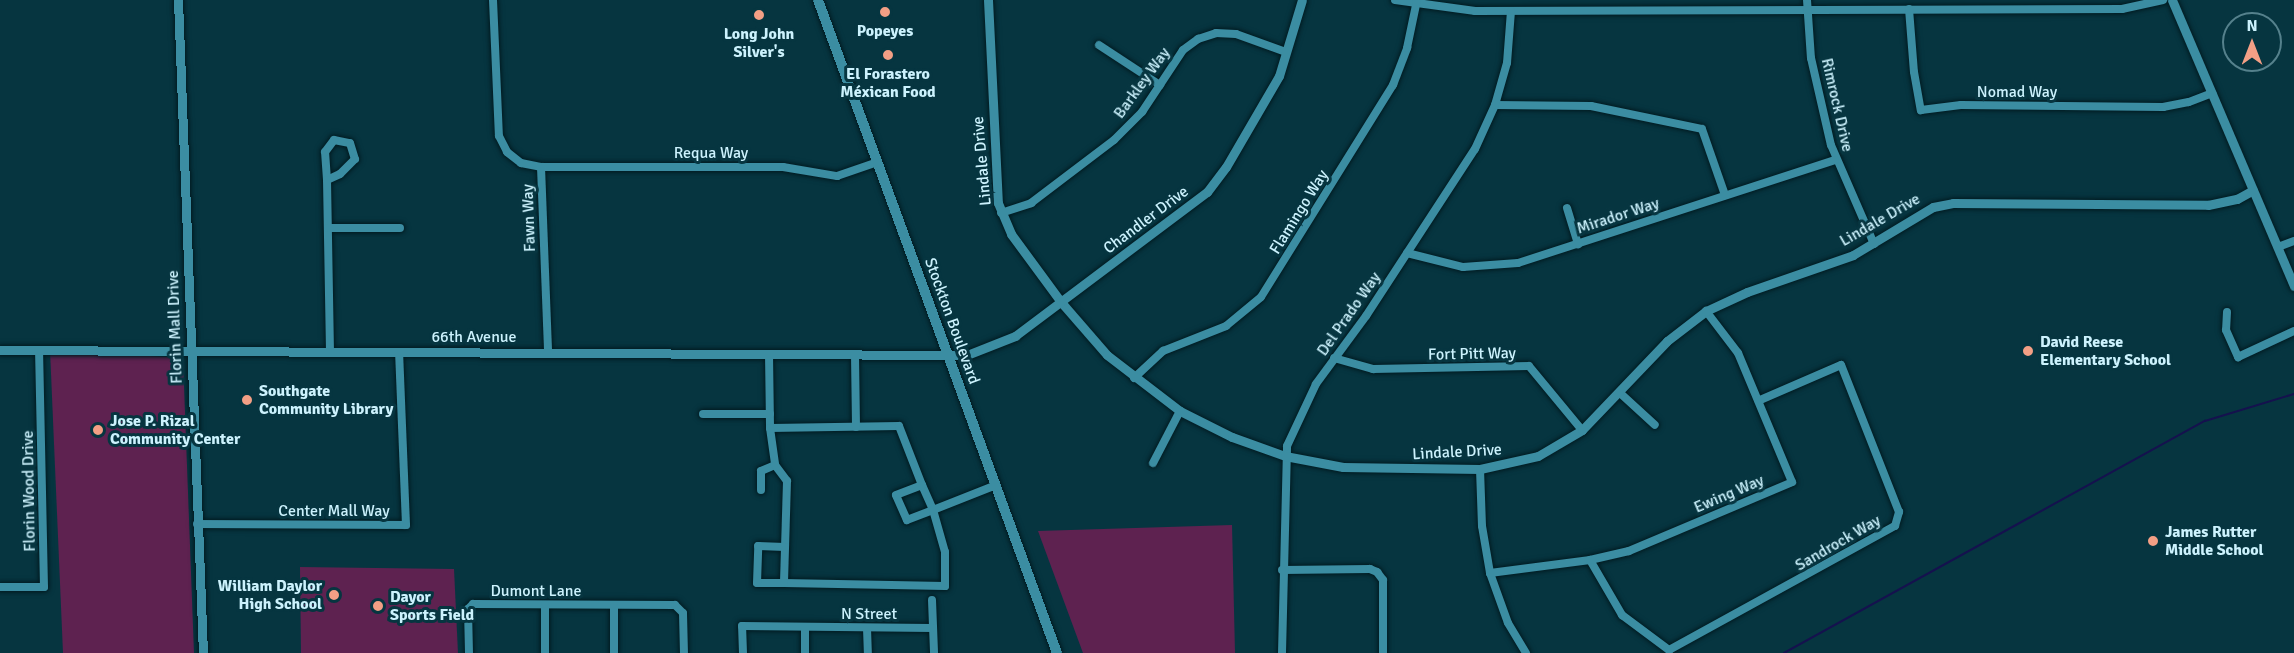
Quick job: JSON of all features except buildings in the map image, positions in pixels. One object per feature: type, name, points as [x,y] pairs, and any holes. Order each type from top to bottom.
[{"type":"main road","name":"Stockton Boulevard","points":[[818,0],[1057,653]]},
{"type":"street","name":"Florin Mall Drive","points":[[178,0],[203,653]]},
{"type":"street","name":"Fawn Way","points":[[493,0],[499,136],[513,159],[541,167],[548,353]]},
{"type":"street","name":"Lindale Drive","points":[[988,0],[996,194],[1001,213],[1016,242],[1060,302],[1134,378],[1180,411],[1232,437],[1285,456],[1372,469],[1480,469],[1538,456],[1582,430],[1620,393],[1667,341],[1706,310],[1874,244],[1915,215],[1943,204],[2208,205],[2237,199],[2253,190]]},
{"type":"street","name":"Chandler Drive","points":[[948,355],[967,355],[1015,336],[1207,192],[1263,107],[1286,52],[1302,0]]},
{"type":"street","points":[[1395,0],[1510,11],[2122,9],[2163,0]]},
{"type":"street","name":"Rimrock Drive","points":[[1807,0],[1816,89],[1835,160],[1874,244]]},
{"type":"street","points":[[2172,0],[2294,286]]},
{"type":"street","name":"Flamingo Way","points":[[1134,378],[1164,351],[1226,326],[1261,297],[1393,85],[1407,48],[1416,3]]},
{"type":"street","name":"Nomad Way","points":[[1909,9],[1914,72],[1922,110],[1951,105],[2163,107],[2189,102],[2212,93]]},
{"type":"street","name":"Del Prado Way","points":[[1282,653],[1285,456],[1305,404],[1475,149],[1495,105],[1507,63],[1510,11]]},
{"type":"street","name":"Barkley Way","points":[[1001,213],[1031,203],[1114,140],[1142,111],[1183,50],[1207,35],[1245,36],[1286,52]]},
{"type":"street","points":[[1099,45],[1160,85]]},
{"type":"street","points":[[1495,105],[1591,106],[1702,129],[1725,195]]},
{"type":"street","points":[[327,180],[340,174],[355,159],[354,148],[347,140],[334,140],[328,146],[327,180],[330,353]]},
{"type":"street","name":"Mirador Way","points":[[1407,254],[1444,265],[1481,268],[1518,263],[1835,160]]},
{"type":"street","name":"Requa Way","points":[[541,167],[783,167],[837,176],[878,162]]},
{"type":"street","points":[[1567,208],[1578,243]]},
{"type":"street","points":[[328,228],[400,228]]},
{"type":"street","points":[[2278,248],[2294,241]]},
{"type":"street","name":"Ewing Way","points":[[1490,573],[1590,561],[1648,543],[1792,482],[1734,345],[1706,310]]},
{"type":"street","points":[[2227,312],[2226,330],[2238,357],[2294,331]]},
{"type":"street","name":"66th Avenue","points":[[0,350],[948,355]]},
{"type":"street","name":"Florin Wood Drive","points":[[0,587],[44,587],[39,350]]},
{"type":"street","name":"Center Mall Way","points":[[197,524],[406,525],[399,352]]},
{"type":"street","points":[[769,354],[770,428],[775,465],[787,481],[784,583]]},
{"type":"street","points":[[855,355],[856,427]]},
{"type":"street","name":"Fort Pitt Way","points":[[1334,358],[1373,369],[1529,366],[1582,430]]},
{"type":"street","name":"Sandrock Way","points":[[1590,561],[1609,598],[1622,615],[1669,650],[1895,526],[1899,512],[1841,365],[1758,401]]},
{"type":"street","points":[[1620,393],[1655,425]]},
{"type":"street","points":[[1153,463],[1180,411]]},
{"type":"street","points":[[703,414],[770,414]]},
{"type":"street","points":[[770,428],[899,426],[933,510],[945,552],[945,586],[757,583],[758,546],[785,547]]},
{"type":"street","points":[[761,490],[761,471],[775,465]]},
{"type":"street","points":[[1480,469],[1483,534],[1490,573],[1508,623],[1526,653]]},
{"type":"street","points":[[922,485],[897,495],[907,520],[996,485]]},
{"type":"street","points":[[1282,570],[1370,569],[1377,573],[1383,580],[1383,653]]},
{"type":"street","points":[[932,600],[934,653]]},
{"type":"street","points":[[545,605],[545,653]]},
{"type":"street","name":"Dumont Lane","points":[[469,653],[470,606],[545,605],[679,607],[684,618],[684,653]]},
{"type":"street","points":[[614,605],[614,653]]},
{"type":"street","name":"N Street","points":[[743,653],[742,626],[933,628]]},
{"type":"street","points":[[805,627],[805,653]]},
{"type":"street","points":[[867,628],[868,653]]},
{"type":"shaded area","points":[[50,350],[183,358],[194,653],[63,653]]},
{"type":"shaded area","points":[[1232,525],[1235,653],[1083,653],[1038,531]]},
{"type":"shaded area","name":"Dayor Sports Field","points":[[300,567],[454,569],[458,653],[301,653]]},
{"type":"waterway","points":[[1784,653],[2205,421],[2294,394]]},
{"type":"place","name":"Popeyes","points":[[885,12]]},
{"type":"place","name":"Long John Silver's","points":[[759,15]]},
{"type":"place","name":"El Forastero Méxican Food","points":[[888,55]]},
{"type":"place","name":"David Reese Elementary School","points":[[2028,351]]},
{"type":"place","name":"Southgate Community Library","points":[[247,400]]},
{"type":"place","name":"Jose P. Rizal Community Center","points":[[98,430]]},
{"type":"place","name":"James Rutter Middle School","points":[[2153,541]]},
{"type":"place","name":"William Daylor High School","points":[[334,595]]},
{"type":"place","name":"Dayor Sports Field","points":[[378,606]]}]
